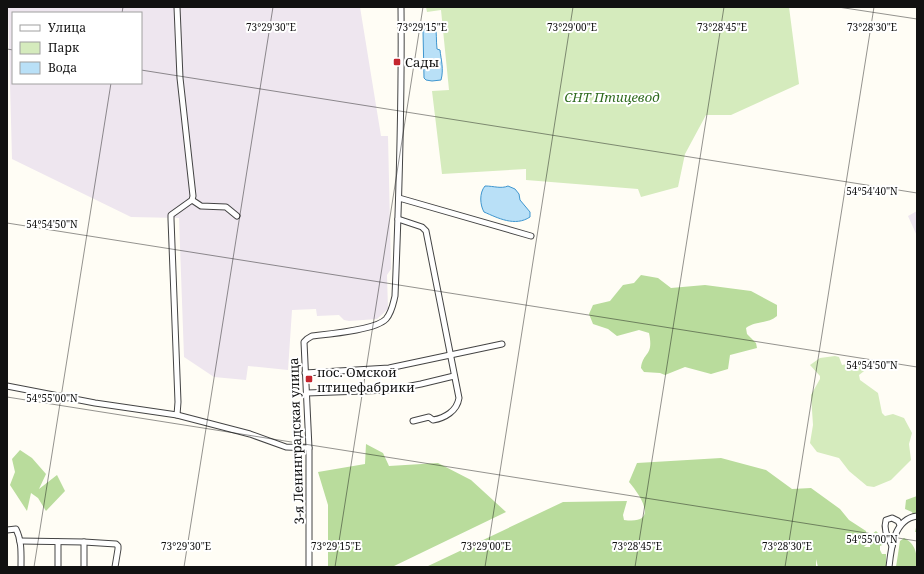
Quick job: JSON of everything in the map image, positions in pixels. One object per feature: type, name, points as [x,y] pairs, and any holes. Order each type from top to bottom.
[{"type":"street","points":[[177,7],[180,78],[194,196],[192,200],[175,211],[171,215],[170,219],[178,402],[177,415]]},
{"type":"street","points":[[401,7],[398,220],[422,227],[426,232],[459,398],[459,403],[451,413],[439,419],[434,420],[429,417],[413,421]]},
{"type":"street","points":[[398,198],[531,236]]},
{"type":"street","points":[[192,200],[201,206],[226,207],[237,216]]},
{"type":"street","name":"3-я Ленинградская улица","points":[[309,567],[309,448],[304,342],[312,336],[374,326],[385,320],[390,314],[395,296],[398,220]]},
{"type":"street","points":[[306,372],[390,368],[502,344]]},
{"type":"street","points":[[307,393],[390,390],[454,376]]},
{"type":"street","points":[[7,386],[152,413],[177,415],[250,434],[286,447],[309,448]]},
{"type":"street","points":[[889,567],[892,546],[900,526],[904,520],[917,516]]},
{"type":"street","points":[[892,546],[884,526],[886,520],[892,518],[898,521],[900,526]]},
{"type":"street","points":[[7,530],[16,529],[20,541],[21,567]]},
{"type":"street","points":[[20,541],[116,544],[118,546],[115,567]]},
{"type":"street","points":[[58,542],[58,567]]},
{"type":"street","points":[[84,542],[84,567]]},
{"type":"shaded area","points":[[8,7],[360,7],[381,136],[388,136],[391,269],[387,275],[388,309],[377,319],[349,321],[344,320],[339,315],[317,316],[316,309],[292,310],[288,370],[248,366],[246,380],[214,377],[184,357],[179,218],[131,217],[12,159]]},
{"type":"shaded area","points":[[917,211],[917,236],[908,216]]},
{"type":"green space","name":"СНТ Птицевод","points":[[426,7],[789,7],[799,84],[731,115],[706,115],[685,154],[678,187],[641,197],[638,189],[526,180],[526,169],[442,174],[432,91],[449,90],[441,10],[427,12]]},
{"type":"green space","points":[[641,275],[658,278],[671,288],[705,285],[751,291],[777,305],[777,316],[773,319],[753,324],[746,328],[747,334],[756,343],[757,348],[730,355],[728,369],[711,374],[685,367],[665,375],[660,373],[644,372],[641,368],[650,346],[649,333],[639,330],[617,336],[608,329],[593,324],[589,314],[593,305],[610,301],[623,285],[634,283]]},
{"type":"green space","points":[[835,356],[839,357],[842,365],[860,362],[866,365],[868,368],[859,375],[860,380],[878,393],[882,413],[885,416],[893,414],[904,418],[912,433],[909,444],[911,460],[891,480],[874,487],[867,486],[849,471],[839,458],[817,452],[810,443],[813,425],[811,395],[820,379],[820,376],[810,365],[820,358]]},
{"type":"green space","points":[[366,444],[383,453],[389,466],[438,463],[471,480],[506,512],[392,567],[328,567],[328,505],[318,472],[365,464]]},
{"type":"green space","points":[[20,450],[32,458],[46,474],[39,489],[57,475],[65,491],[46,511],[38,498],[31,493],[27,511],[10,485],[15,472],[12,459]]},
{"type":"green space","points":[[721,458],[766,470],[792,489],[811,488],[840,509],[849,520],[866,531],[868,543],[864,547],[870,547],[872,534],[876,531],[881,536],[886,536],[889,542],[880,546],[880,550],[882,554],[886,554],[886,567],[818,567],[816,559],[816,567],[426,567],[563,502],[627,501],[623,515],[624,520],[635,520],[642,518],[645,514],[642,501],[629,482],[637,463]]},
{"type":"green space","points":[[917,496],[917,523],[912,512],[905,509],[906,500]]},
{"type":"green space","points":[[904,538],[911,543],[915,550],[917,567],[896,567],[900,541]]},
{"type":"water","points":[[430,26],[435,26],[436,28],[437,49],[440,50],[442,65],[441,80],[432,81],[424,78],[423,31]]},
{"type":"water","points":[[485,186],[508,186],[515,189],[519,194],[520,200],[530,212],[530,217],[524,220],[513,221],[501,219],[484,212],[481,199]]},
{"type":"place","name":"Сады","points":[[397,62]]},
{"type":"place","name":"пос. Омской птицефабрики","points":[[309,379]]}]
